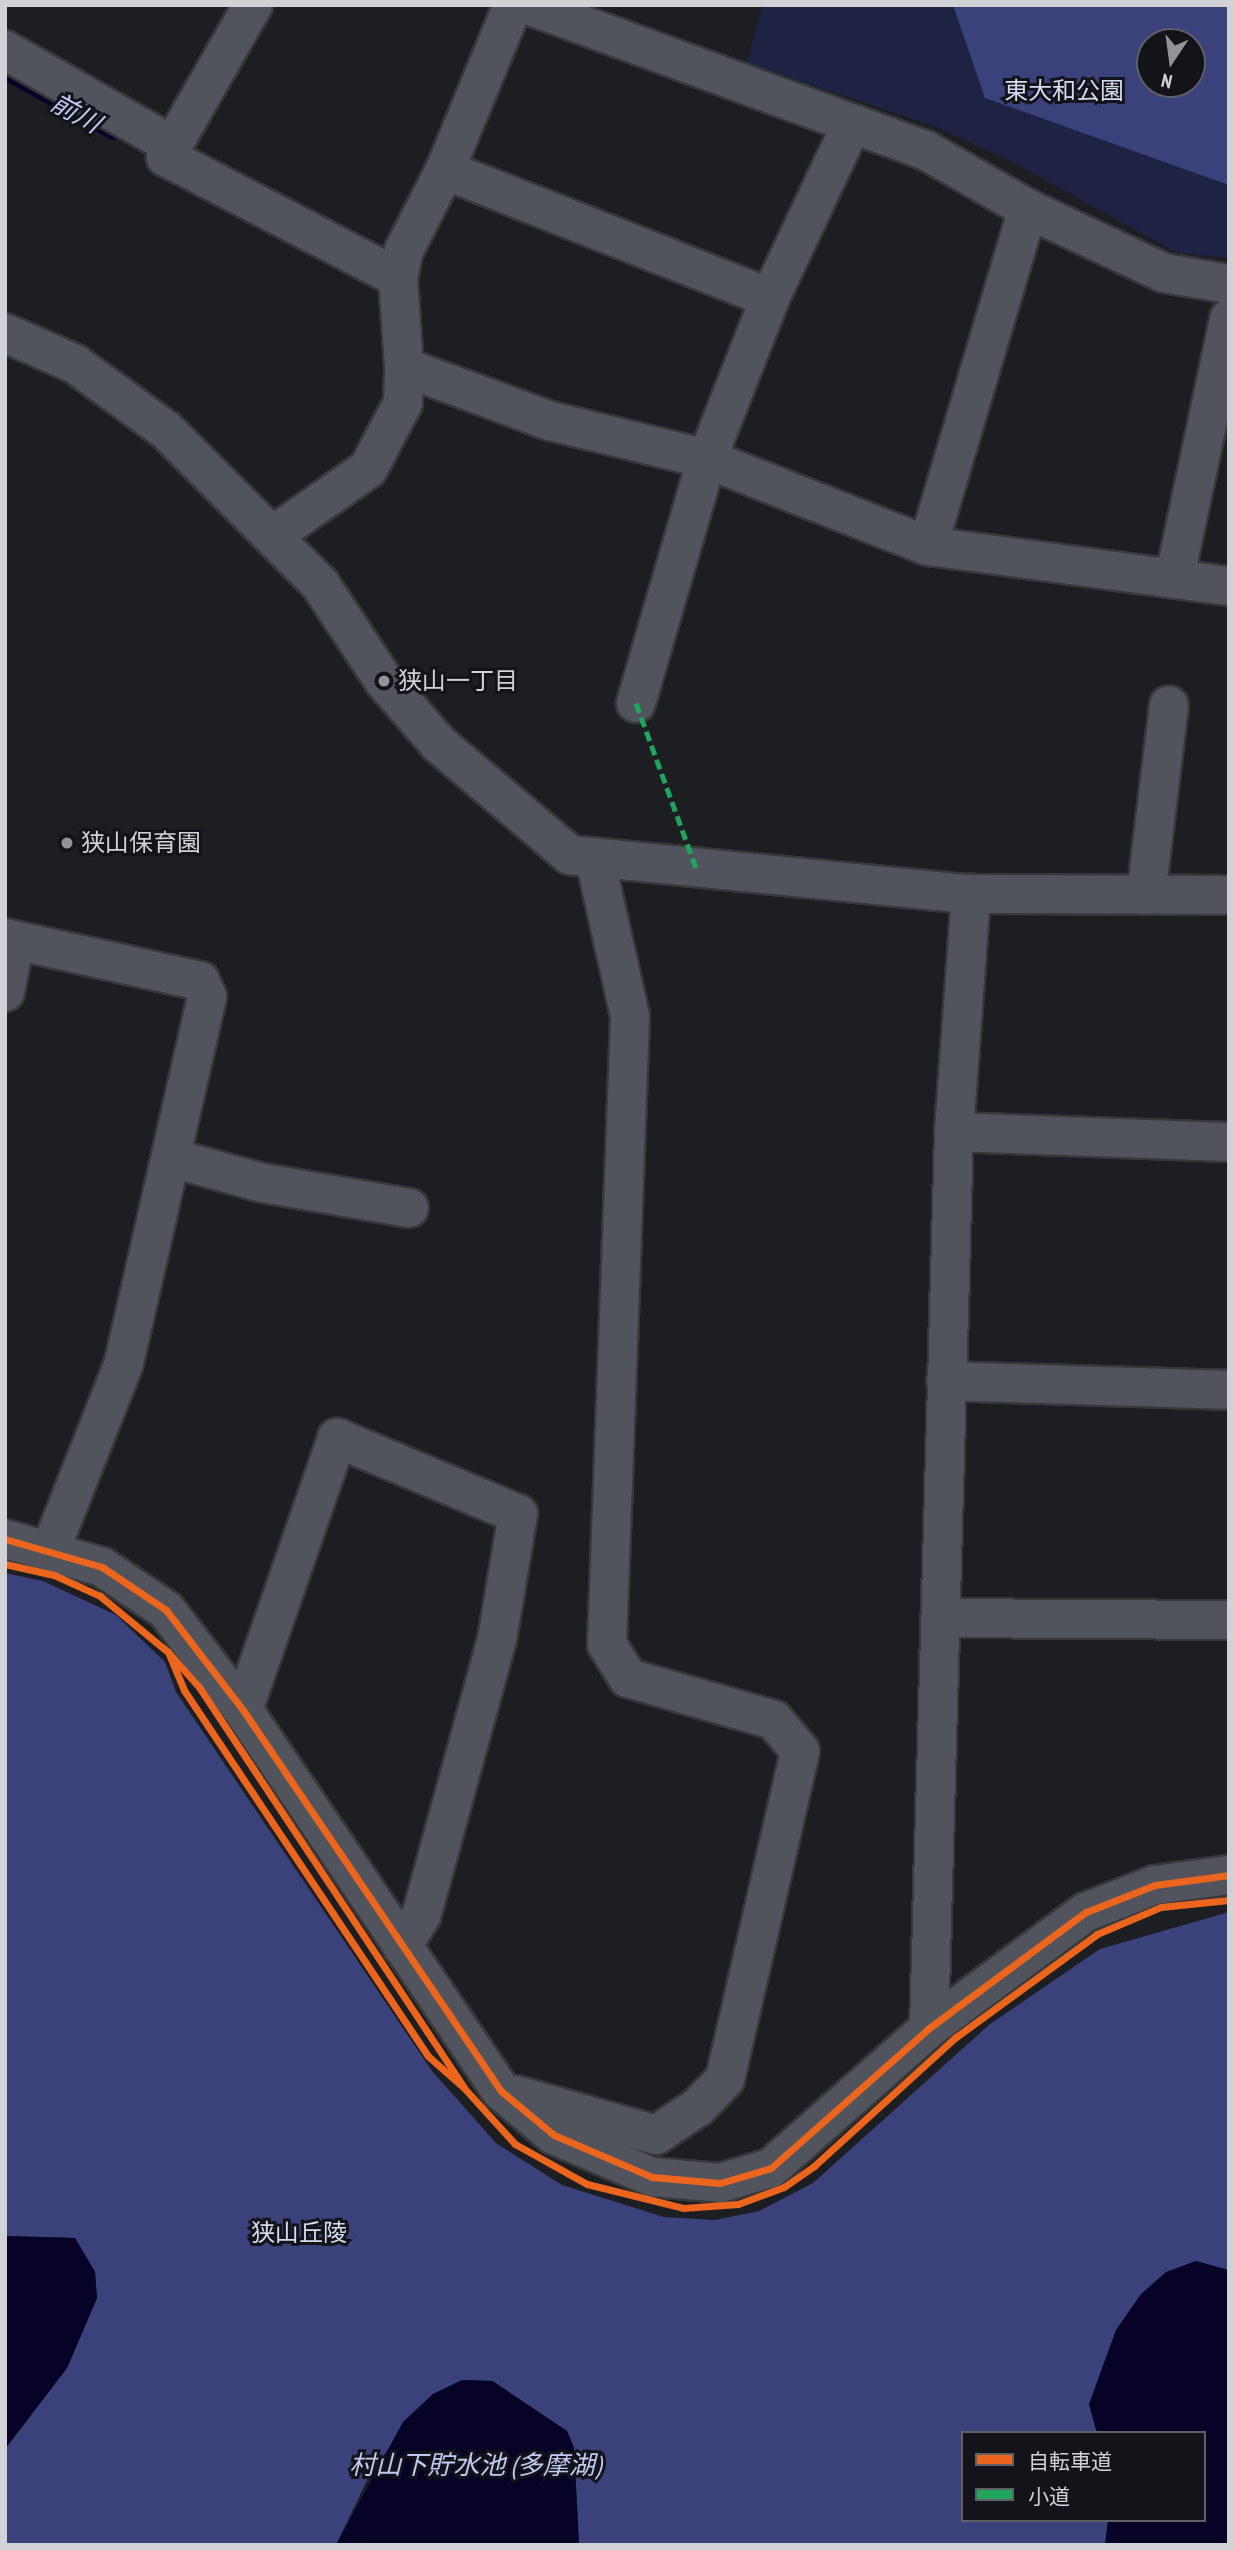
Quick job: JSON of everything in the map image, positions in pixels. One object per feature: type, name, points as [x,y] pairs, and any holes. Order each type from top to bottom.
[{"type":"street","points":[[253,5],[166,157],[398,278]]},
{"type":"street","points":[[275,534],[368,469],[403,404],[404,367],[398,278],[404,250],[446,170],[513,5]]},
{"type":"street","points":[[528,5],[592,16],[851,126],[925,150],[1028,209],[1164,273],[1229,284]]},
{"type":"street","points":[[5,50],[173,146]]},
{"type":"street","points":[[636,703],[707,459],[770,298],[851,126]]},
{"type":"street","points":[[446,170],[770,298]]},
{"type":"street","points":[[928,546],[1028,209]]},
{"type":"street","points":[[1175,576],[1229,319]]},
{"type":"street","points":[[6,337],[75,364],[166,430],[275,534],[439,744],[550,842],[595,860],[971,894],[1229,895]]},
{"type":"street","points":[[404,367],[550,421],[707,459],[928,546],[1175,576],[1229,586]]},
{"type":"street","points":[[1146,895],[1169,705]]},
{"type":"street","points":[[501,2091],[656,2135],[698,2107],[725,2079],[800,1751],[774,1720],[628,1678],[607,1644],[630,1016],[595,860]]},
{"type":"street","points":[[929,2028],[954,1132],[971,894]]},
{"type":"street","points":[[5,992],[10,939],[200,981],[207,997],[124,1363],[51,1548]]},
{"type":"street","points":[[954,1132],[1229,1142]]},
{"type":"street","points":[[172,1158],[263,1183],[409,1208]]},
{"type":"street","points":[[946,1381],[1229,1390]]},
{"type":"street","points":[[243,1710],[337,1438],[518,1514],[497,1639],[421,1916],[402,1947]]},
{"type":"street","points":[[5,1539],[51,1548],[102,1567],[166,1610],[243,1710],[501,2091],[535,2122],[594,2156],[652,2177],[720,2183],[790,2157],[929,2028],[1086,1912],[1155,1885],[1229,1875]]},
{"type":"street","points":[[940,1618],[1229,1620]]},
{"type":"green space","name":"東大和公園","points":[[763,5],[1229,5],[1229,258],[1177,253],[1011,161],[934,126],[747,63]]},
{"type":"green space","points":[[953,5],[1229,5],[1229,185],[985,98]]},
{"type":"green space","name":"狭山丘陵","points":[[5,1573],[43,1581],[116,1615],[165,1662],[176,1692],[432,2071],[496,2143],[562,2185],[664,2217],[715,2220],[759,2211],[813,2183],[990,2024],[1100,1949],[1229,1912],[1229,2270],[1089,2404],[1096,2431],[961,2431],[961,2522],[1108,2522],[1105,2545],[579,2545],[574,2448],[567,2431],[493,2381],[463,2380],[433,2394],[372,2470],[336,2545],[5,2545],[5,2449],[67,2368],[97,2298],[95,2272],[75,2238],[5,2236]]},
{"type":"water","points":[[5,2236],[75,2238],[95,2272],[97,2298],[67,2368],[5,2449]]},
{"type":"water","points":[[1196,2261],[1229,2270],[1229,2545],[1105,2545],[1108,2522],[1206,2522],[1206,2431],[1096,2431],[1089,2404],[1116,2330],[1141,2294],[1166,2272]]},
{"type":"water","name":"村山下貯水池 (多摩湖)","points":[[462,2380],[492,2381],[567,2431],[574,2448],[579,2545],[336,2545],[403,2422],[433,2394]]},
{"type":"waterway","name":"前川","points":[[5,74],[113,134]]},
{"type":"marked path","points":[[636,703],[697,871]]},
{"type":"cycle path","points":[[5,1539],[102,1567],[166,1610],[243,1710],[501,2091],[554,2135],[652,2177],[720,2183],[771,2168],[929,2028],[1086,1912],[1155,1885],[1229,1875]]},
{"type":"cycle path","points":[[5,1564],[54,1575],[100,1596],[168,1652],[199,1687],[464,2088],[428,2056],[184,1690],[168,1652]]},
{"type":"cycle path","points":[[464,2088],[515,2144],[587,2184],[683,2208],[738,2204],[784,2187],[814,2166],[956,2037],[1097,1934],[1161,1907],[1229,1900]]},
{"type":"place","name":"狭山一丁目","points":[[384,681]]},
{"type":"place","name":"狭山保育園","points":[[67,843]]}]
